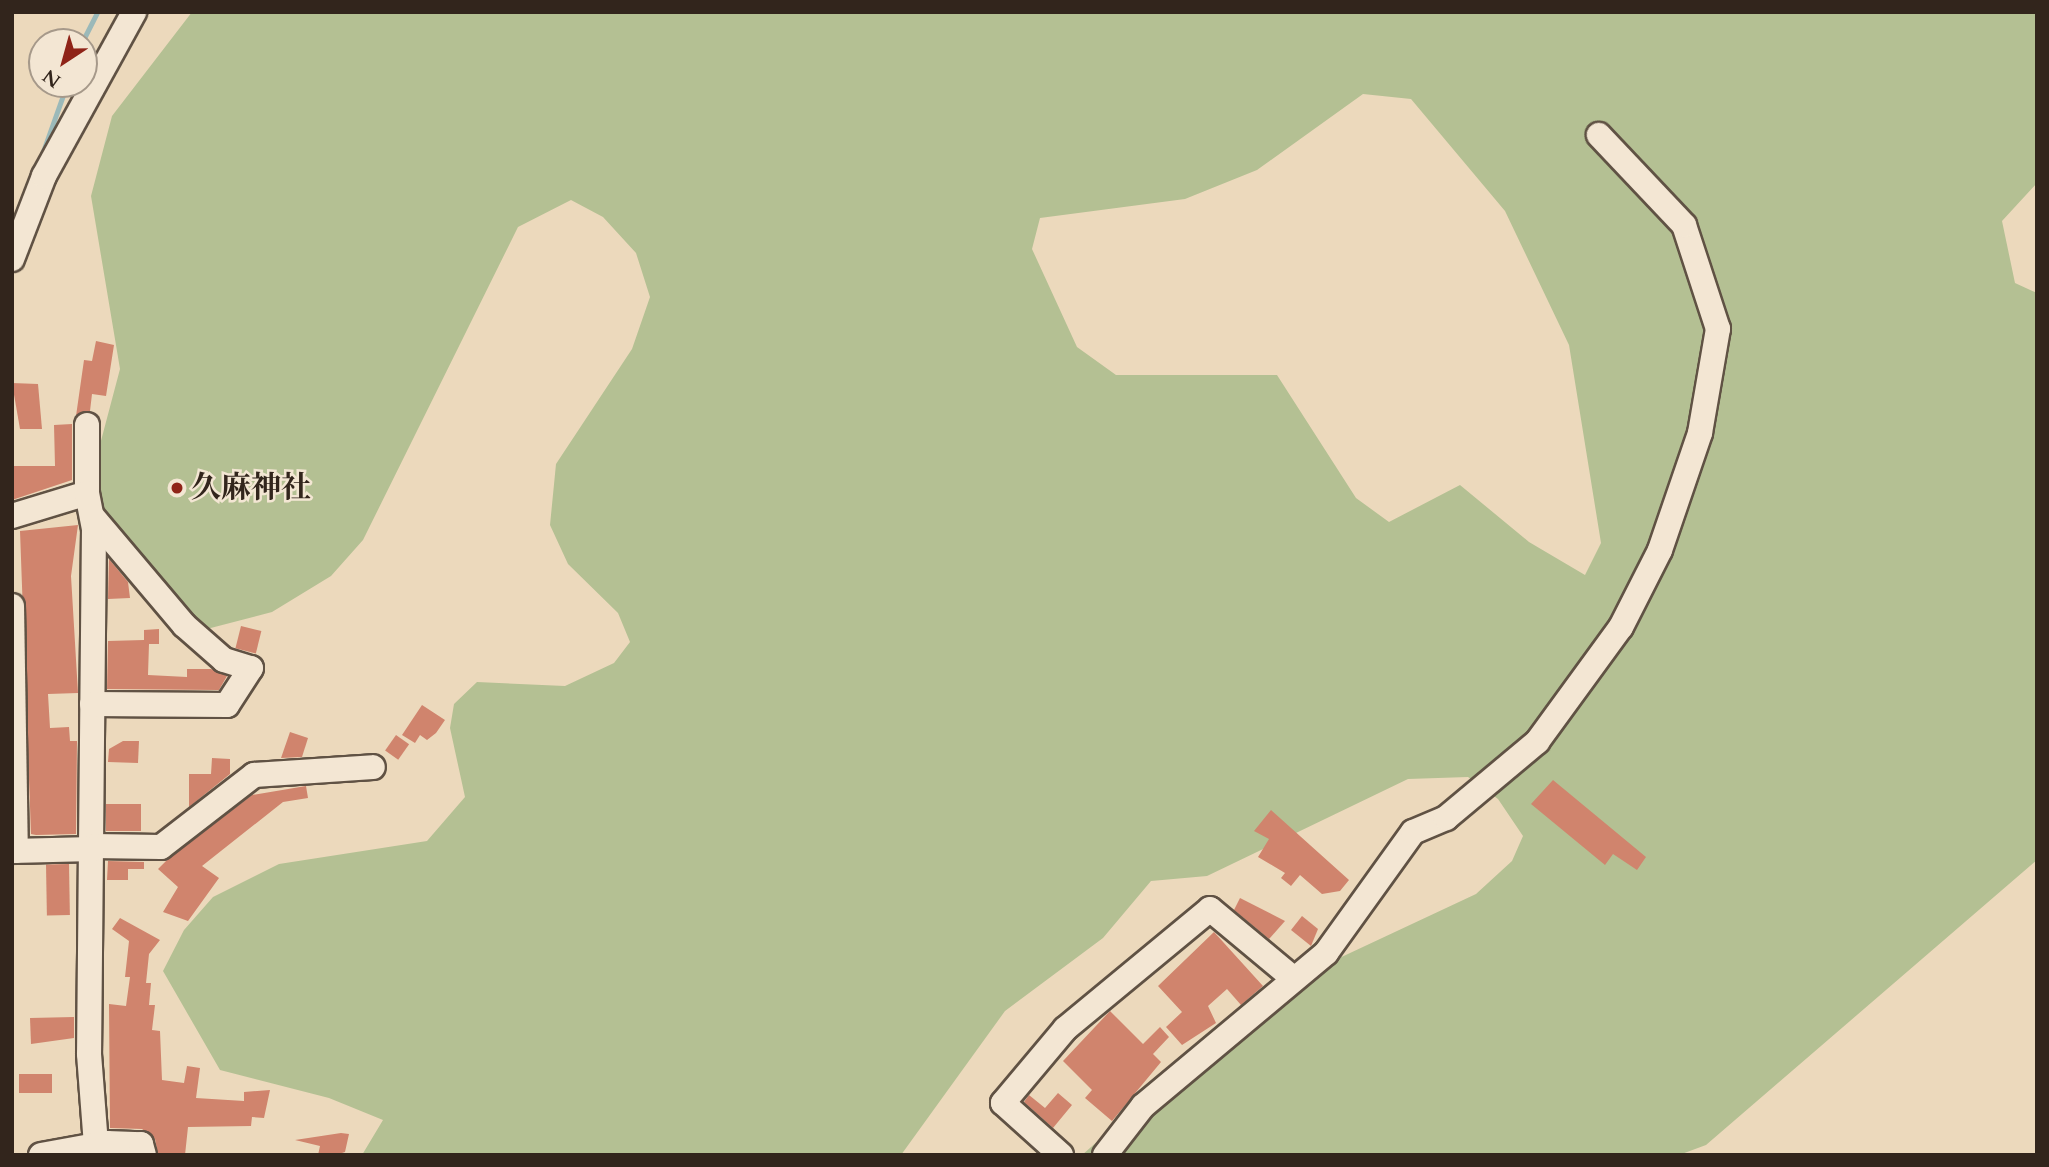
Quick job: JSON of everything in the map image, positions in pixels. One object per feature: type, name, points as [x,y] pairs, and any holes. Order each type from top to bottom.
[{"type":"street","points":[[12,260],[44,176],[134,12]]},
{"type":"street","points":[[1105,1155],[1143,1106],[1342,935],[1413,832],[1446,818],[1537,742],[1569,707],[1621,627],[1660,550],[1700,433],[1718,329],[1684,225],[1599,135]]},
{"type":"street","points":[[88,425],[93,848],[89,1054],[96,1144]]},
{"type":"street","points":[[12,516],[89,504]]},
{"type":"street","points":[[89,504],[184,625],[224,660],[251,667],[228,705],[92,704]]},
{"type":"street","points":[[12,606],[14,851],[160,847],[254,775],[373,767]]},
{"type":"street","points":[[1061,1155],[1003,1103],[1065,1029],[1210,909],[1294,979]]},
{"type":"street","points":[[41,1155],[96,1144],[141,1144],[144,1155]]},
{"type":"green space","points":[[192,12],[2037,12],[2037,183],[2002,221],[2015,283],[2037,293],[2037,860],[1706,1145],[1679,1155],[1082,1155],[1267,992],[1476,894],[1512,861],[1523,836],[1498,799],[1468,777],[1408,779],[1207,876],[1151,881],[1103,938],[1005,1011],[901,1155],[362,1155],[383,1120],[329,1098],[220,1070],[163,971],[184,930],[213,897],[279,864],[427,841],[465,797],[450,728],[454,704],[477,682],[565,686],[614,663],[630,642],[618,613],[568,564],[550,525],[556,464],[632,349],[650,297],[636,253],[603,217],[571,200],[518,227],[363,540],[331,576],[272,612],[203,630],[112,530],[95,495],[93,471],[120,369],[91,196],[112,116]],"holes":[[[1363,94],[1411,99],[1505,211],[1569,345],[1601,543],[1585,575],[1529,542],[1460,485],[1389,522],[1356,498],[1277,375],[1116,375],[1077,347],[1032,249],[1040,218],[1185,199],[1257,170]]]},
{"type":"building","points":[[96,341],[114,345],[106,396],[92,394],[90,411],[76,416],[84,360],[92,361]]},
{"type":"building","points":[[12,383],[38,384],[42,429],[20,429]]},
{"type":"building","points":[[72,424],[72,480],[12,500],[12,466],[55,466],[54,425]]},
{"type":"building","points":[[78,525],[71,576],[78,693],[48,694],[50,728],[69,727],[70,741],[77,741],[76,834],[36,835],[31,834],[20,531]]},
{"type":"building","points":[[109,559],[128,582],[130,598],[108,599]]},
{"type":"building","points":[[241,626],[261,631],[256,653],[235,648]]},
{"type":"building","points":[[159,629],[159,644],[149,644],[148,675],[187,677],[187,669],[211,669],[227,676],[219,690],[107,689],[108,641],[144,640],[144,630]]},
{"type":"building","points":[[422,705],[445,720],[427,740],[420,735],[415,743],[402,735]]},
{"type":"building","points":[[290,732],[308,738],[302,757],[281,758]]},
{"type":"building","points":[[396,735],[409,744],[398,760],[385,751]]},
{"type":"building","points":[[123,741],[139,741],[138,763],[108,762],[109,749]]},
{"type":"building","points":[[212,758],[230,759],[230,774],[189,807],[189,774],[211,774]]},
{"type":"building","points":[[1553,780],[1646,857],[1637,870],[1613,854],[1605,865],[1531,804]]},
{"type":"building","points":[[306,786],[308,798],[283,802],[202,866],[219,878],[188,921],[163,912],[178,887],[158,869],[167,860],[252,795]]},
{"type":"building","points":[[106,804],[141,804],[141,831],[106,831]]},
{"type":"building","points":[[1271,810],[1349,880],[1340,891],[1322,894],[1300,875],[1291,886],[1281,878],[1285,873],[1258,857],[1269,839],[1254,831]]},
{"type":"building","points":[[108,861],[144,862],[144,869],[128,869],[128,880],[107,880]]},
{"type":"building","points":[[46,864],[69,864],[70,915],[47,915]]},
{"type":"building","points":[[1240,898],[1285,921],[1269,939],[1234,910]]},
{"type":"building","points":[[1302,916],[1318,929],[1311,946],[1291,930]]},
{"type":"building","points":[[120,918],[160,940],[149,954],[146,983],[151,983],[149,1005],[155,1005],[152,1030],[160,1031],[162,1080],[184,1083],[187,1066],[200,1068],[196,1098],[244,1101],[244,1092],[270,1090],[264,1118],[252,1117],[251,1126],[188,1127],[185,1155],[158,1155],[155,1139],[142,1129],[110,1128],[109,1004],[126,1006],[130,977],[125,977],[129,941],[112,929]]},
{"type":"building","points":[[1214,932],[1263,986],[1241,1005],[1227,989],[1208,1006],[1216,1023],[1182,1045],[1166,1027],[1182,1012],[1158,986]]},
{"type":"building","points":[[1110,1011],[1143,1044],[1160,1027],[1169,1037],[1153,1054],[1161,1062],[1112,1121],[1085,1098],[1092,1090],[1063,1061]]},
{"type":"building","points":[[74,1017],[74,1038],[31,1044],[30,1018]]},
{"type":"building","points":[[19,1074],[52,1074],[52,1093],[19,1093]]},
{"type":"building","points":[[1058,1093],[1072,1105],[1053,1128],[1024,1102],[1029,1095],[1045,1108]]},
{"type":"building","points":[[349,1134],[345,1152],[336,1155],[318,1155],[320,1146],[295,1140]]},
{"type":"waterway","points":[[89,28],[97,12]]},
{"type":"waterway","points":[[41,157],[62,98]]},
{"type":"place","name":"久麻神社","points":[[177,488]]}]
